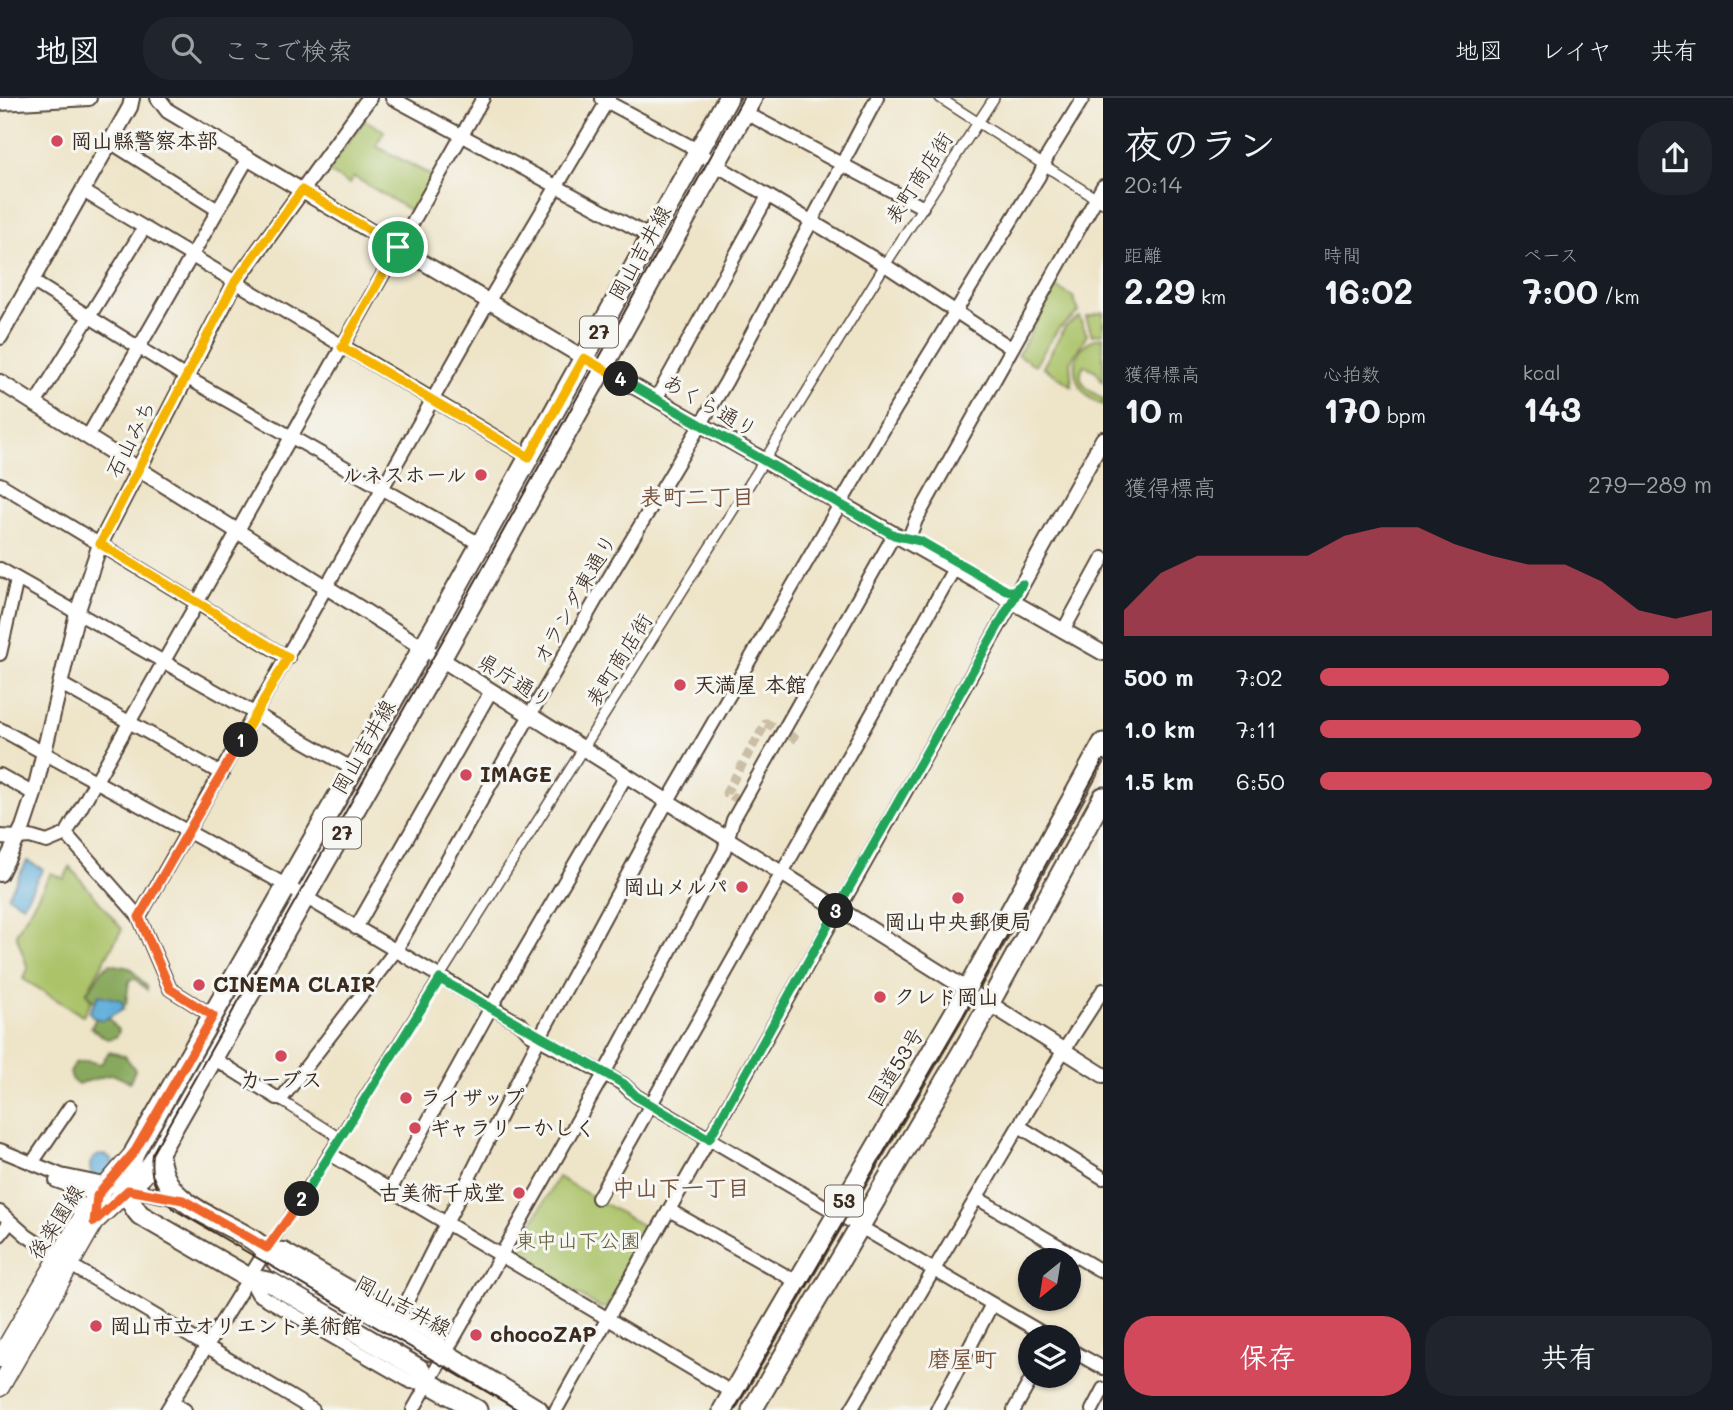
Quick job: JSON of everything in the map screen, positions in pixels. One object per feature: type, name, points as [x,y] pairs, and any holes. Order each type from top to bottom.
[{"type":"main road","name":"岡山吉井線","points":[[107,1191],[129,1168],[135,1151],[423,647],[699,152],[724,99]]},
{"type":"main road","name":"岡山吉井線","points":[[538,1410],[446,1354],[429,1350],[282,1265],[270,1244],[183,1200],[161,1173],[159,1152],[440,659],[748,105]]},
{"type":"main road","name":"国道53号","points":[[728,1402],[967,991],[1103,743]]},
{"type":"main road","name":"53","points":[[758,1408],[859,1227],[989,1005],[1103,797]]},
{"type":"main road","name":"後楽園線","points":[[0,1387],[64,1261],[107,1191],[143,1176],[159,1152]]},
{"type":"main road","points":[[107,1191],[130,1200],[140,1215],[249,1278],[266,1280],[419,1369],[429,1383],[477,1410]]},
{"type":"main road","name":"後楽園線","points":[[0,1358],[64,1261]]},
{"type":"street","points":[[0,103],[89,98]]},
{"type":"street","points":[[0,337],[132,98]]},
{"type":"street","name":"あくら通り","points":[[158,98],[168,111],[488,302],[1103,653]]},
{"type":"street","name":"石山みち","points":[[0,874],[34,794],[46,754],[77,613],[100,544],[235,282],[369,98]]},
{"type":"street","points":[[393,98],[651,237]]},
{"type":"street","points":[[0,837],[30,837],[47,842],[66,834],[483,98]]},
{"type":"street","name":"オランダ東通り","points":[[281,1097],[396,950],[702,425],[877,98]]},
{"type":"street","points":[[940,98],[1099,201]]},
{"type":"street","name":"表町商店街","points":[[270,1244],[440,979],[885,265],[995,98]]},
{"type":"street","points":[[400,1315],[539,1039],[667,802],[1083,98]]},
{"type":"street","points":[[139,917],[606,99],[885,265],[1011,348]]},
{"type":"street","points":[[748,105],[842,164],[922,207]]},
{"type":"street","points":[[110,142],[218,210]]},
{"type":"street","points":[[88,436],[248,158]]},
{"type":"street","points":[[413,1410],[604,1074],[724,851],[733,820],[901,538],[916,520],[1011,348],[1099,201],[1103,186]]},
{"type":"street","points":[[83,191],[529,457]]},
{"type":"street","points":[[656,399],[768,196]]},
{"type":"street","points":[[35,404],[144,228]]},
{"type":"street","points":[[32,281],[186,377],[480,544]]},
{"type":"street","name":"県庁通り","points":[[0,382],[1103,1075]]},
{"type":"street","points":[[556,1410],[1103,439]]},
{"type":"street","points":[[0,484],[288,657]]},
{"type":"street","points":[[901,538],[920,541],[1007,591],[1013,591],[1022,584]]},
{"type":"street","points":[[1063,631],[1103,558]]},
{"type":"street","points":[[598,1198],[955,567]]},
{"type":"street","points":[[0,569],[353,769]]},
{"type":"street","points":[[0,654],[17,579]]},
{"type":"street","points":[[61,684],[222,774]]},
{"type":"street","points":[[356,928],[491,691]]},
{"type":"street","points":[[0,729],[287,886],[440,979],[492,1007],[539,1039],[604,1074],[651,1105],[1028,1325]]},
{"type":"street","points":[[0,775],[34,794]]},
{"type":"street","points":[[390,1190],[626,776]]},
{"type":"street","points":[[66,834],[139,917],[170,989],[213,1016]]},
{"type":"street","points":[[851,1410],[1103,990]]},
{"type":"street","points":[[213,1058],[281,1097],[340,1138]]},
{"type":"street","points":[[32,1163],[70,1107]]},
{"type":"street","points":[[1019,1126],[1103,1178]]},
{"type":"street","points":[[0,1150],[107,1191]]},
{"type":"street","points":[[330,1154],[607,1319],[728,1402]]},
{"type":"street","points":[[0,1159],[63,1183],[183,1200]]},
{"type":"street","points":[[63,1183],[79,1202],[86,1223]]},
{"type":"street","points":[[977,1198],[1103,1272]]},
{"type":"street","points":[[669,1210],[799,1283]]},
{"type":"street","points":[[0,1212],[64,1261],[313,1410]]},
{"type":"street","points":[[0,1235],[10,1222]]},
{"type":"street","points":[[185,1410],[169,1406],[270,1244],[284,1249],[437,1337],[446,1354]]},
{"type":"street","points":[[937,1410],[992,1304]]},
{"type":"street","points":[[1081,1356],[1103,1368]]},
{"type":"street","points":[[1014,1410],[1026,1388]]},
{"type":"street","points":[[1092,1410],[1103,1389]]},
{"type":"green space","points":[[365,120],[384,131],[376,146],[434,177],[413,212],[354,177],[349,184],[327,171]]},
{"type":"green space","points":[[1056,287],[1073,297],[1079,312],[1058,329],[1035,365],[1018,355]]},
{"type":"green space","points":[[1103,312],[1103,333],[1092,335],[1086,317]]},
{"type":"green space","points":[[1079,317],[1087,335],[1070,362],[1072,386],[1043,367],[1065,327]]},
{"type":"green space","points":[[1103,337],[1103,382],[1096,371],[1084,365],[1081,376],[1084,385],[1103,399],[1103,405],[1083,391],[1075,369],[1076,358],[1081,349],[1090,341]]},
{"type":"green space","points":[[70,867],[122,929],[86,993],[91,1001],[83,1016],[23,979],[28,969],[16,934],[51,873],[64,879]]},
{"type":"green space","points":[[110,964],[130,968],[147,990],[134,978],[129,981],[126,1004],[108,1017],[119,1031],[116,1037],[107,1039],[91,1028],[100,1010],[87,993],[103,969]]},
{"type":"green space","points":[[109,1052],[125,1056],[135,1070],[130,1082],[112,1074],[78,1084],[73,1081],[70,1073],[75,1063],[88,1061],[101,1064]]},
{"type":"green space","name":"東中山下公園","points":[[558,1177],[652,1231],[607,1307],[601,1308],[517,1259],[515,1253]]},
{"type":"water","points":[[27,861],[43,869],[23,905],[8,896]]},
{"type":"water","points":[[99,995],[121,1000],[124,1008],[104,1020],[94,1018],[89,1012]]},
{"type":"water","points":[[102,1155],[113,1162],[114,1167],[107,1178],[102,1179],[91,1172],[90,1167],[97,1156]]},
{"type":"tunnel","points":[[751,806],[726,793],[766,723],[798,740]]},
{"type":"tram line","points":[[518,1410],[175,1210],[155,1185],[152,1154],[449,629],[743,98]]},
{"type":"tram line","points":[[734,1410],[963,1016],[1103,760]]},
{"type":"place","name":"岡山縣警察本部","points":[[57,141]]},
{"type":"place","name":"ルネスホール","points":[[481,475]]},
{"type":"place","name":"天満屋 本館","points":[[680,685]]},
{"type":"place","name":"IMAGE","points":[[466,775]]},
{"type":"place","name":"岡山メルパ","points":[[742,887]]},
{"type":"place","name":"岡山中央郵便局","points":[[958,898]]},
{"type":"place","name":"CINEMA CLAIR","points":[[199,985]]},
{"type":"place","name":"クレド岡山","points":[[880,997]]},
{"type":"place","name":"カーブス","points":[[281,1056]]},
{"type":"place","name":"ライザップ","points":[[406,1098]]},
{"type":"place","name":"ギャラリーかしく","points":[[415,1128]]},
{"type":"place","name":"古美術千成堂","points":[[519,1193]]},
{"type":"place","name":"岡山市立オリエント美術館","points":[[96,1326]]},
{"type":"place","name":"chocoZAP","points":[[476,1335]]},
{"type":"district","name":"表町二丁目","points":[[697,497]]},
{"type":"district","name":"中山下一丁目","points":[[681,1188]]},
{"type":"district","name":"磨屋町","points":[[962,1359]]},
{"type":"route","points":[[302,190],[398,247],[342,347],[529,457],[584,358],[894,535],[920,541],[1007,591],[1013,591],[1022,584],[709,1139],[636,1096],[624,1084],[530,1034],[522,1025],[440,979],[283,1228],[267,1248],[183,1200],[128,1190],[94,1222],[97,1196],[124,1168],[135,1151],[213,1016],[177,996],[170,989],[139,917],[288,657],[100,544],[235,282],[302,190]]}]
